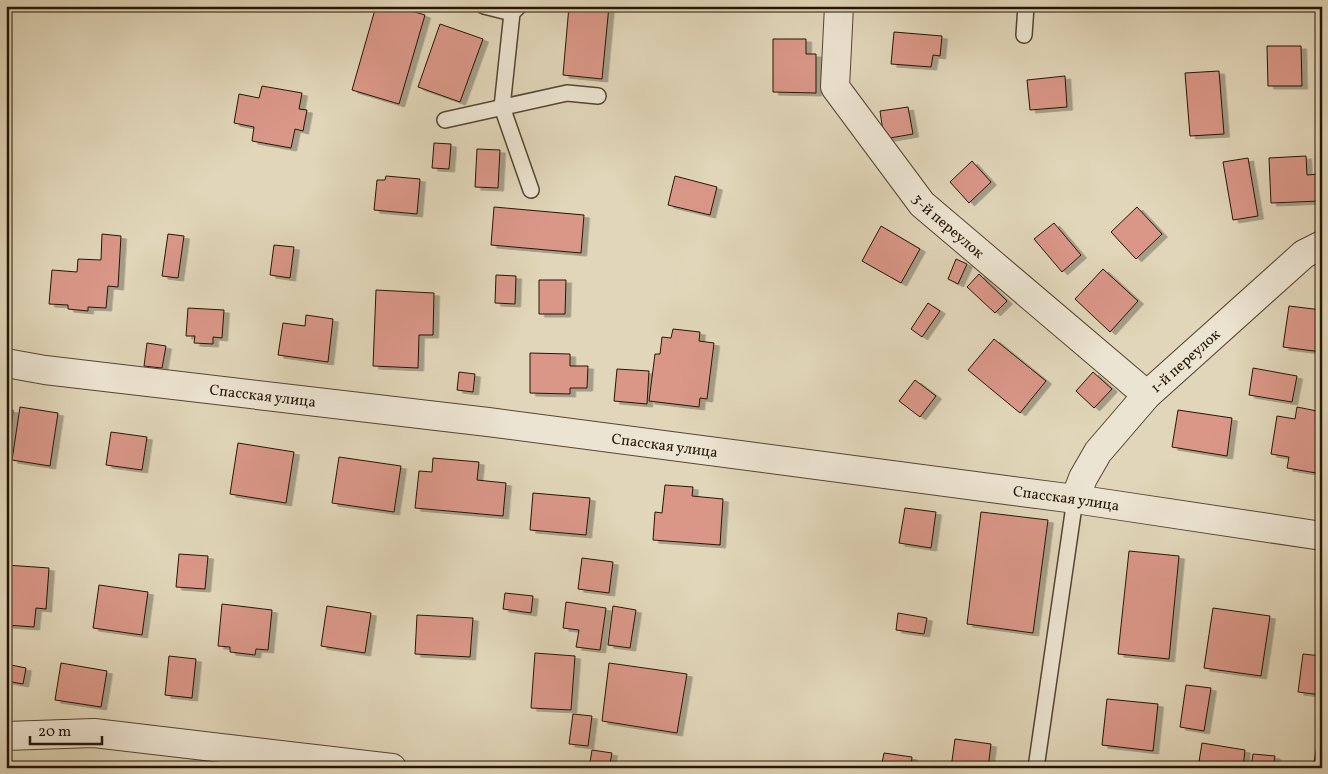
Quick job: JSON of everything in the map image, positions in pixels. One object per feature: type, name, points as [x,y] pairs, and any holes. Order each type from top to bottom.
[{"type":"street","name":"3-й переулок","points":[[839,6],[835,87],[922,204],[1147,395]]},
{"type":"street","name":"1-й переулок","points":[[1075,499],[1083,478],[1098,452],[1147,395],[1304,254],[1322,245]]},
{"type":"street","name":"Спасская улица","points":[[6,363],[45,370],[488,422],[1075,499],[1322,536]]},
{"type":"street","points":[[6,736],[94,733],[392,768]]},
{"type":"lane","points":[[484,6],[516,10],[502,107],[531,190]]},
{"type":"lane","points":[[1024,35],[1026,6]]},
{"type":"lane","points":[[446,120],[567,93],[598,96]]},
{"type":"lane","points":[[1036,768],[1075,499]]},
{"type":"building","points":[[376,6],[395,6],[425,15],[399,104],[352,90]]},
{"type":"building","points":[[569,6],[609,6],[602,79],[563,75]]},
{"type":"building","points":[[440,24],[483,39],[460,102],[418,87]]},
{"type":"building","points":[[894,32],[942,36],[940,56],[933,55],[931,67],[891,64]]},
{"type":"building","points":[[773,39],[806,39],[806,54],[816,54],[816,93],[773,92]]},
{"type":"building","points":[[1267,46],[1301,46],[1302,86],[1268,86]]},
{"type":"building","points":[[1219,71],[1224,134],[1190,136],[1185,73]]},
{"type":"building","points":[[1065,76],[1067,107],[1030,110],[1027,80]]},
{"type":"building","points":[[262,86],[302,93],[299,109],[307,110],[303,131],[295,129],[291,148],[252,141],[254,127],[234,123],[239,94],[259,98]]},
{"type":"building","points":[[908,107],[913,134],[884,139],[880,111]]},
{"type":"building","points":[[434,143],[451,144],[449,169],[432,168]]},
{"type":"building","points":[[477,149],[500,150],[498,188],[475,187]]},
{"type":"building","points":[[1306,156],[1307,175],[1319,174],[1320,201],[1271,203],[1269,158]]},
{"type":"building","points":[[1248,158],[1258,216],[1233,220],[1223,162]]},
{"type":"building","points":[[972,161],[991,182],[969,203],[950,182]]},
{"type":"building","points":[[386,176],[420,179],[417,214],[374,210],[377,180],[385,180]]},
{"type":"building","points":[[675,176],[717,187],[710,215],[668,205]]},
{"type":"building","points":[[494,207],[584,215],[581,253],[491,245]]},
{"type":"building","points":[[1137,207],[1162,234],[1136,259],[1111,232]]},
{"type":"building","points":[[1054,223],[1081,255],[1062,272],[1034,239]]},
{"type":"building","points":[[881,226],[920,249],[901,283],[862,261]]},
{"type":"building","points":[[102,234],[121,236],[118,287],[108,286],[106,308],[88,307],[88,311],[68,309],[68,305],[49,304],[52,270],[77,272],[78,259],[101,260]]},
{"type":"building","points":[[168,234],[184,236],[178,278],[162,276]]},
{"type":"building","points":[[274,245],[294,247],[290,278],[270,275]]},
{"type":"building","points":[[956,259],[967,264],[958,284],[948,279]]},
{"type":"building","points":[[1103,269],[1138,301],[1110,332],[1075,299]]},
{"type":"building","points":[[979,274],[1007,301],[995,313],[967,287]]},
{"type":"building","points":[[496,275],[516,276],[515,304],[495,303]]},
{"type":"building","points":[[539,280],[566,280],[565,314],[539,314]]},
{"type":"building","points":[[376,290],[434,293],[433,335],[419,335],[418,368],[373,366]]},
{"type":"building","points":[[928,303],[940,311],[922,337],[911,329]]},
{"type":"building","points":[[1289,306],[1322,310],[1322,352],[1283,347]]},
{"type":"building","points":[[188,308],[224,310],[222,338],[213,337],[213,344],[194,343],[195,336],[186,336]]},
{"type":"building","points":[[306,315],[333,319],[328,362],[278,355],[283,323],[305,326]]},
{"type":"building","points":[[673,329],[700,332],[699,341],[714,343],[707,399],[700,398],[699,407],[649,401],[655,354],[660,354],[662,337],[671,338]]},
{"type":"building","points":[[994,339],[1046,381],[1020,413],[968,370]]},
{"type":"building","points":[[147,343],[166,346],[162,368],[144,366]]},
{"type":"building","points":[[530,353],[570,354],[570,366],[588,366],[587,388],[570,388],[570,394],[530,393]]},
{"type":"building","points":[[1253,368],[1297,376],[1292,402],[1249,395]]},
{"type":"building","points":[[617,369],[649,371],[647,404],[614,401]]},
{"type":"building","points":[[459,372],[475,374],[473,392],[457,390]]},
{"type":"building","points":[[1093,372],[1112,389],[1094,408],[1076,391]]},
{"type":"building","points":[[915,380],[936,396],[920,417],[899,401]]},
{"type":"building","points":[[20,407],[58,413],[50,466],[12,460]]},
{"type":"building","points":[[1297,407],[1322,412],[1322,474],[1287,468],[1289,457],[1271,454],[1277,416],[1295,419]]},
{"type":"building","points":[[6,409],[13,410],[10,449],[6,449]]},
{"type":"building","points":[[1178,410],[1232,418],[1227,456],[1172,447]]},
{"type":"building","points":[[111,432],[147,437],[142,470],[106,465]]},
{"type":"building","points":[[238,443],[294,452],[286,503],[230,494]]},
{"type":"building","points":[[339,457],[401,466],[394,512],[332,503]]},
{"type":"building","points":[[433,458],[479,462],[477,480],[506,483],[503,516],[415,508],[419,471],[432,472]]},
{"type":"building","points":[[665,485],[693,487],[692,496],[723,499],[720,545],[653,540],[655,512],[662,513]]},
{"type":"building","points":[[533,493],[590,498],[586,535],[530,530]]},
{"type":"building","points":[[905,508],[936,512],[931,548],[899,543]]},
{"type":"building","points":[[981,512],[1048,520],[1033,633],[967,624]]},
{"type":"building","points":[[1129,551],[1179,556],[1169,659],[1118,654]]},
{"type":"building","points":[[179,554],[208,556],[205,589],[176,587]]},
{"type":"building","points":[[582,558],[613,562],[609,593],[578,589]]},
{"type":"building","points":[[6,565],[49,568],[46,609],[36,608],[34,627],[6,625]]},
{"type":"building","points":[[99,585],[148,592],[142,635],[93,628]]},
{"type":"building","points":[[505,593],[533,596],[531,613],[503,609]]},
{"type":"building","points":[[566,602],[606,608],[600,650],[576,647],[579,630],[563,628]]},
{"type":"building","points":[[222,604],[272,610],[268,650],[256,649],[255,655],[230,652],[230,647],[218,646]]},
{"type":"building","points":[[327,606],[371,613],[365,653],[321,646]]},
{"type":"building","points":[[613,606],[636,610],[630,648],[608,645]]},
{"type":"building","points":[[1213,608],[1270,616],[1261,676],[1204,668]]},
{"type":"building","points":[[898,613],[927,618],[924,634],[896,630]]},
{"type":"building","points":[[417,615],[473,618],[470,657],[415,654]]},
{"type":"building","points":[[535,653],[575,656],[571,710],[531,708]]},
{"type":"building","points":[[1303,654],[1322,656],[1322,695],[1298,692]]},
{"type":"building","points":[[169,656],[196,659],[192,698],[165,695]]},
{"type":"building","points":[[61,663],[107,671],[101,707],[55,700]]},
{"type":"building","points":[[609,663],[687,674],[677,733],[602,721]]},
{"type":"building","points":[[6,664],[26,668],[23,684],[6,681]]},
{"type":"building","points":[[1186,685],[1211,688],[1204,731],[1180,727]]},
{"type":"building","points":[[1107,699],[1158,704],[1153,751],[1102,745]]},
{"type":"building","points":[[573,714],[592,716],[588,746],[569,744]]},
{"type":"building","points":[[1322,717],[1322,768],[1313,768]]},
{"type":"building","points":[[955,739],[991,744],[988,768],[951,768]]},
{"type":"building","points":[[1202,743],[1245,750],[1243,768],[1198,768]]},
{"type":"building","points":[[592,750],[612,753],[609,768],[589,768]]},
{"type":"building","points":[[884,753],[912,757],[911,768],[881,768]]},
{"type":"building","points":[[1253,754],[1275,756],[1273,768],[1251,768]]}]
